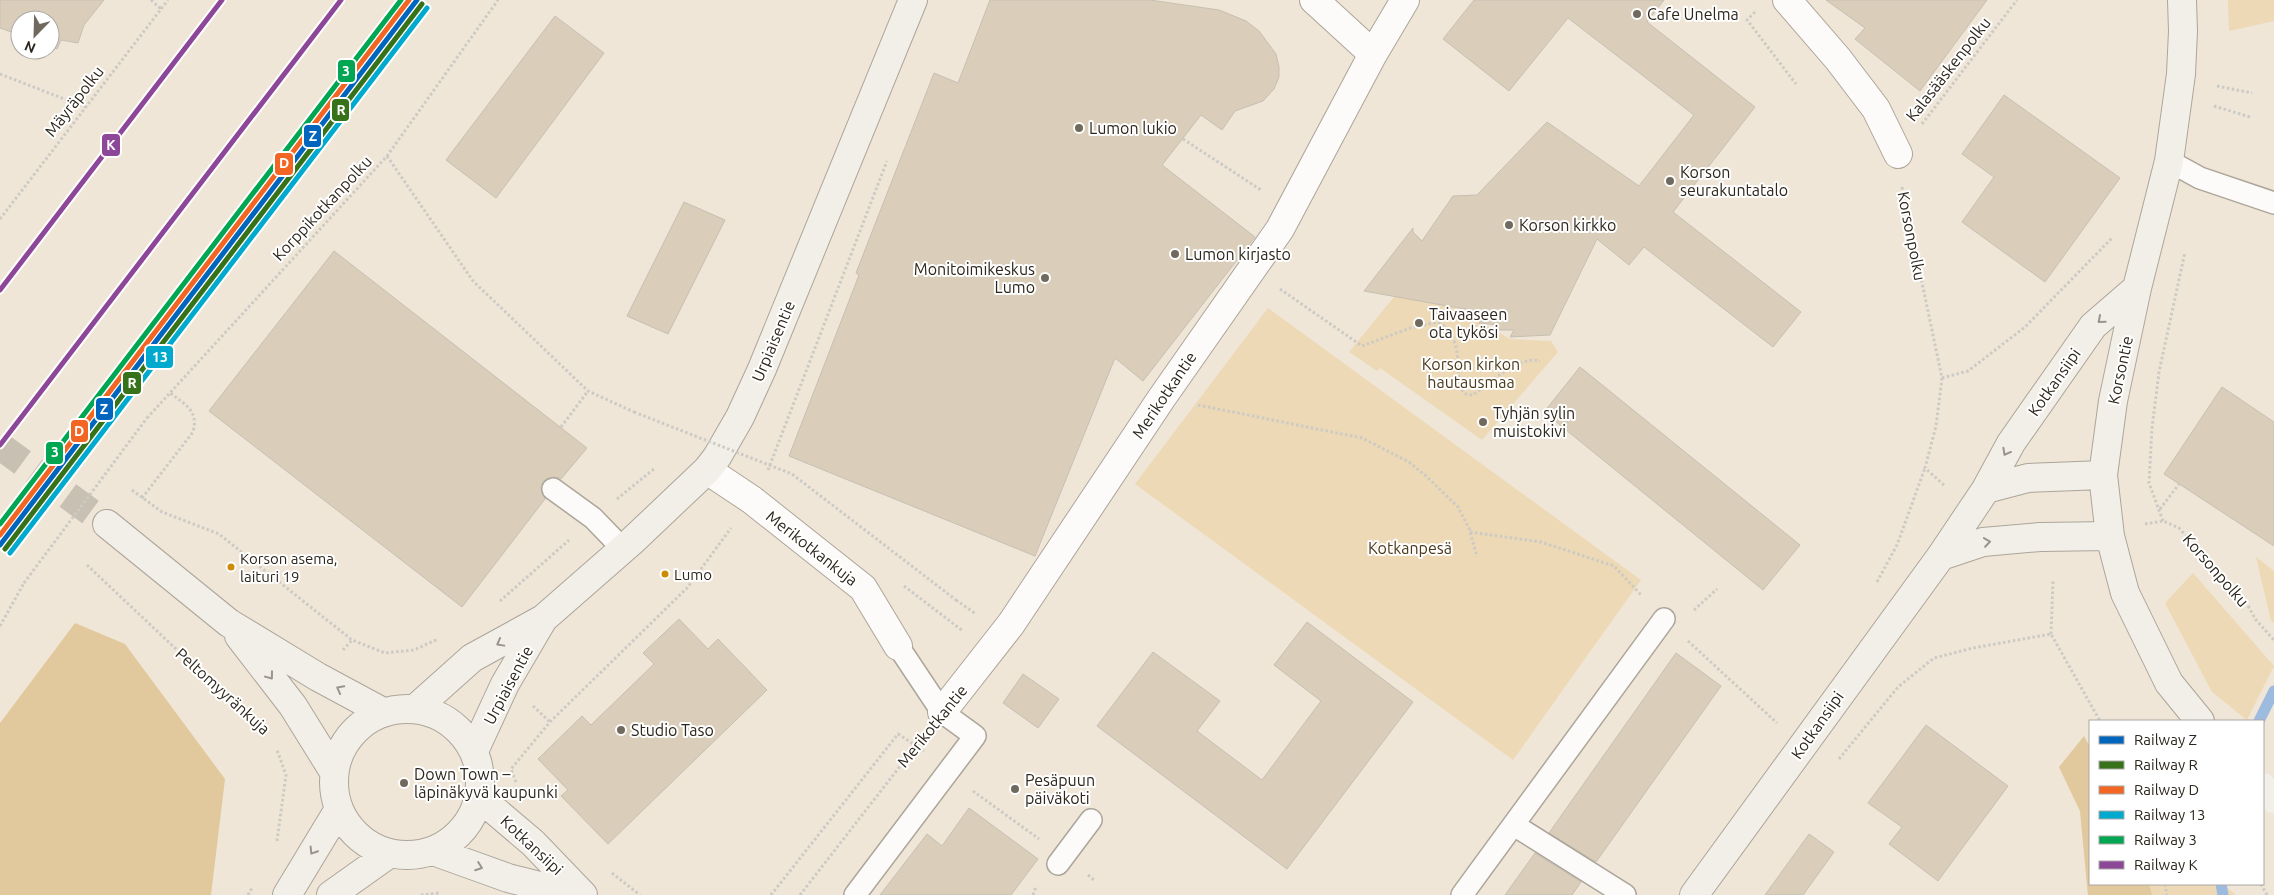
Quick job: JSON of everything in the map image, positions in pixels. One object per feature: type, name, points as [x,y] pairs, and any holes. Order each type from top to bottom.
[{"type":"main road","name":"Urpiaisentie","points":[[415,708],[472,658],[543,620],[622,550],[707,470],[718,457],[740,418],[913,0]]},
{"type":"main road","name":"Korsontie","points":[[2182,0],[2181,74],[2169,161],[2137,288],[2113,400],[2103,475],[2110,536],[2125,593],[2169,683],[2199,720]]},
{"type":"main road","name":"Kotkansiipi","points":[[1694,895],[1940,556],[1986,489],[2011,443],[2093,326],[2137,288]]},
{"type":"main road","points":[[1986,489],[2028,478],[2103,475]]},
{"type":"main road","points":[[107,524],[229,623],[318,678],[383,712]]},
{"type":"main road","points":[[1940,556],[1983,542],[2040,537],[2110,536]]},
{"type":"main road","name":"Urpiaisentie","points":[[474,751],[505,684],[543,620]]},
{"type":"main road","points":[[229,623],[293,706],[334,772]]},
{"type":"main road","name":"Urpiaisentie","points":[[415,708],[436,714],[454,724],[466,736],[480,768],[480,798],[476,810],[463,831],[454,840],[433,851],[416,855],[390,853],[372,846],[357,836],[346,823],[339,810],[334,786],[334,772],[338,757],[350,735],[359,726],[383,712],[415,708]]},
{"type":"main road","points":[[2264,789],[2274,799]]},
{"type":"main road","name":"Kotkansiipi","points":[[480,798],[533,843],[583,895]]},
{"type":"main road","points":[[287,895],[339,810]]},
{"type":"main road","name":"Kotkansiipi","points":[[433,851],[508,878],[576,895]]},
{"type":"main road","points":[[331,895],[390,853]]},
{"type":"street","points":[[1314,0],[1373,54]]},
{"type":"street","name":"Merikotkantie","points":[[942,712],[1011,624],[1161,399],[1280,229],[1373,54],[1405,0]]},
{"type":"street","points":[[1787,0],[1838,59],[1876,109],[1898,154]]},
{"type":"street","name":"Merikotkankuja","points":[[707,470],[752,500],[863,588],[898,646]]},
{"type":"lane","points":[[2169,161],[2200,178],[2274,203]]},
{"type":"lane","points":[[553,488],[594,518],[622,550]]},
{"type":"lane","points":[[1462,895],[1664,619]]},
{"type":"lane","points":[[855,895],[975,736],[942,712],[898,646]]},
{"type":"lane","points":[[1058,864],[1091,820]]},
{"type":"lane","points":[[1514,825],[1625,895]]},
{"type":"path","points":[[151,0],[161,9]]},
{"type":"path","name":"Mäyräpolku","points":[[0,218],[168,0]]},
{"type":"path","name":"Korppikotkanpolku","points":[[0,626],[24,583],[147,418],[388,156],[498,0]]},
{"type":"path","name":"Kalasääskenpolku","points":[[1898,154],[2017,0]]},
{"type":"path","points":[[1760,7],[1747,20],[1796,84]]},
{"type":"path","points":[[0,74],[85,107]]},
{"type":"path","points":[[2217,86],[2252,93]]},
{"type":"path","points":[[2214,106],[2250,117]]},
{"type":"path","points":[[1183,139],[1290,210]]},
{"type":"path","name":"Korsonpolku","points":[[1898,154],[1903,197],[1942,378],[1936,426],[1925,468],[1946,487]]},
{"type":"path","points":[[388,156],[473,280],[588,391],[634,412],[792,474],[956,600]]},
{"type":"path","points":[[1942,378],[1968,371],[2025,328],[2118,231]]},
{"type":"path","points":[[2144,524],[2163,521],[2149,483],[2152,428],[2159,372],[2186,246]]},
{"type":"path","points":[[1251,269],[1362,346],[1429,323],[1438,322],[1443,325],[1458,349],[1460,388],[1466,394],[1473,395],[1509,368],[1526,360],[1534,359],[1540,361]]},
{"type":"path","points":[[560,427],[588,391]]},
{"type":"path","points":[[142,498],[193,432],[196,421],[193,412],[169,392]]},
{"type":"path","points":[[1161,399],[1362,438],[1409,462],[1458,507],[1469,528],[1477,557]]},
{"type":"path","points":[[494,606],[594,518],[661,463]]},
{"type":"path","points":[[2160,509],[2179,484]]},
{"type":"path","points":[[132,490],[162,512],[219,534],[352,640],[385,653],[414,650],[444,637]]},
{"type":"path","name":"Korsonpolku","points":[[2163,521],[2179,528],[2247,604],[2256,620],[2274,640]]},
{"type":"path","name":"Peltomyyränkuja","points":[[86,565],[194,666],[264,724]]},
{"type":"path","points":[[2053,581],[2051,634],[2099,720]]},
{"type":"path","points":[[1835,764],[1898,687],[1934,658],[1973,648],[2051,634]]},
{"type":"path","name":"Merikotkantie","points":[[800,895],[942,712]]},
{"type":"path","points":[[771,895],[898,734],[927,753]]},
{"type":"path","name":"Peltomyyränkuja","points":[[276,842],[286,775],[277,748]]},
{"type":"path","points":[[967,786],[1047,845]]},
{"type":"path","points":[[1033,895],[1038,879]]},
{"type":"path","points":[[421,895],[436,892],[443,893]]},
{"type":"green space","points":[[2228,0],[2274,0],[2274,21],[2229,31]]},
{"type":"green space","name":"Korson kirkon hautausmaa","points":[[1416,270],[1430,294],[1510,339],[1551,341],[1558,352],[1482,440],[1380,368],[1377,371],[1349,352]]},
{"type":"green space","name":"Kotkanpesä","points":[[1268,308],[1641,580],[1513,760],[1135,484]]},
{"type":"green space","points":[[2256,557],[2274,571],[2274,623],[2271,621]]},
{"type":"green space","points":[[2193,573],[2274,666],[2247,720],[2212,692],[2165,603]]},
{"type":"green space","points":[[2089,752],[2089,885],[2224,885],[2236,895],[2088,895],[2080,811],[2059,767]]},
{"type":"shaded area","points":[[75,623],[125,644],[225,779],[211,895],[0,895],[0,723]]},
{"type":"shaded area","points":[[2084,736],[2089,745],[2089,885],[2149,885],[2152,895],[2088,895],[2080,811],[2059,767]]},
{"type":"building","points":[[0,0],[104,0],[84,25],[78,43],[61,40],[60,42],[60,10],[10,10],[10,32],[0,28]]},
{"type":"building","name":"Monitoimikeskus Lumo","points":[[990,0],[1150,0],[1219,10],[1246,21],[1259,31],[1276,54],[1279,67],[1279,77],[1274,89],[1263,101],[1235,111],[1222,130],[1201,115],[1162,165],[1255,237],[1143,381],[1115,358],[1035,556],[789,456],[859,275],[856,273],[934,73],[958,83]]},
{"type":"building","points":[[1474,0],[1664,0],[1647,22],[1755,107],[1673,212],[1801,312],[1773,347],[1644,247],[1629,265],[1597,239],[1550,335],[1510,337],[1514,330],[1496,330],[1499,325],[1479,323],[1483,317],[1465,316],[1470,310],[1364,291],[1413,228],[1413,232],[1422,241],[1453,196],[1477,195],[1547,122],[1639,186],[1694,115],[1568,18],[1509,91],[1443,39]]},
{"type":"building","points":[[1826,0],[1987,0],[1920,91],[1855,39],[1865,28]]},
{"type":"building","points":[[555,16],[604,53],[496,198],[446,160]]},
{"type":"building","points":[[2004,95],[2120,178],[2045,282],[1962,222],[1994,177],[1962,154]]},
{"type":"building","points":[[684,202],[725,220],[668,334],[627,316]]},
{"type":"building","points":[[334,251],[587,448],[561,479],[554,477],[543,481],[541,488],[545,499],[462,607],[209,411]]},
{"type":"building","points":[[1580,367],[1800,545],[1763,590],[1544,412]]},
{"type":"building","points":[[2222,387],[2274,422],[2274,546],[2164,474]]},
{"type":"building","points":[[679,619],[708,649],[718,639],[767,690],[608,844],[561,796],[568,790],[538,759],[582,716],[591,725],[654,664],[643,653]]},
{"type":"building","points":[[1307,622],[1413,702],[1287,869],[1097,726],[1153,652],[1220,701],[1197,731],[1262,780],[1321,701],[1274,665]]},
{"type":"building","points":[[1676,653],[1721,686],[1596,862],[1549,833]]},
{"type":"building","points":[[1023,674],[1059,699],[1038,728],[1003,703]]},
{"type":"building","points":[[1926,725],[2008,786],[1938,881],[1889,844],[1902,827],[1868,803]]},
{"type":"building","points":[[969,808],[1038,859],[1011,895],[880,895],[927,834],[942,846]]},
{"type":"building","points":[[1809,834],[1834,852],[1803,895],[1765,895]]},
{"type":"building","points":[[1535,853],[1581,882],[1572,895],[1505,895]]},
{"type":"waterway","points":[[2260,720],[2274,691]]},
{"type":"waterway","points":[[2221,885],[2223,895]]},
{"type":"tunnel","points":[[0,446],[107,524]]},
{"type":"rail line","name":"K","points":[[0,290],[222,0]]},
{"type":"rail line","name":"K","points":[[0,445],[341,0]]},
{"type":"rail line","name":"3","points":[[0,524],[401,0]]},
{"type":"rail line","name":"D","points":[[0,535],[409,0]]},
{"type":"rail line","name":"Z","points":[[0,545],[417,0]]},
{"type":"rail line","name":"R","points":[[5,549],[422,4]]},
{"type":"rail line","name":"13","points":[[10,553],[427,8]]},
{"type":"place","name":"Cafe Unelma","points":[[1637,14]]},
{"type":"place","name":"Lumon lukio","points":[[1079,128]]},
{"type":"place","name":"Korson seurakuntatalo","points":[[1670,181]]},
{"type":"place","name":"Korson kirkko","points":[[1509,225]]},
{"type":"place","name":"Lumon kirjasto","points":[[1175,254]]},
{"type":"place","name":"Monitoimikeskus Lumo","points":[[1045,278]]},
{"type":"place","name":"Taivaaseen ota tykösi","points":[[1419,323]]},
{"type":"place","name":"Tyhjän sylin muistokivi","points":[[1483,422]]},
{"type":"place","name":"Korson asema, laituri 19","points":[[231,567]]},
{"type":"place","name":"Lumo","points":[[665,574]]},
{"type":"place","name":"Studio Taso","points":[[621,730]]},
{"type":"place","name":"Down Town – läpinäkyvä kaupunki","points":[[404,783]]},
{"type":"place","name":"Pesäpuun päiväkoti","points":[[1015,789]]}]
